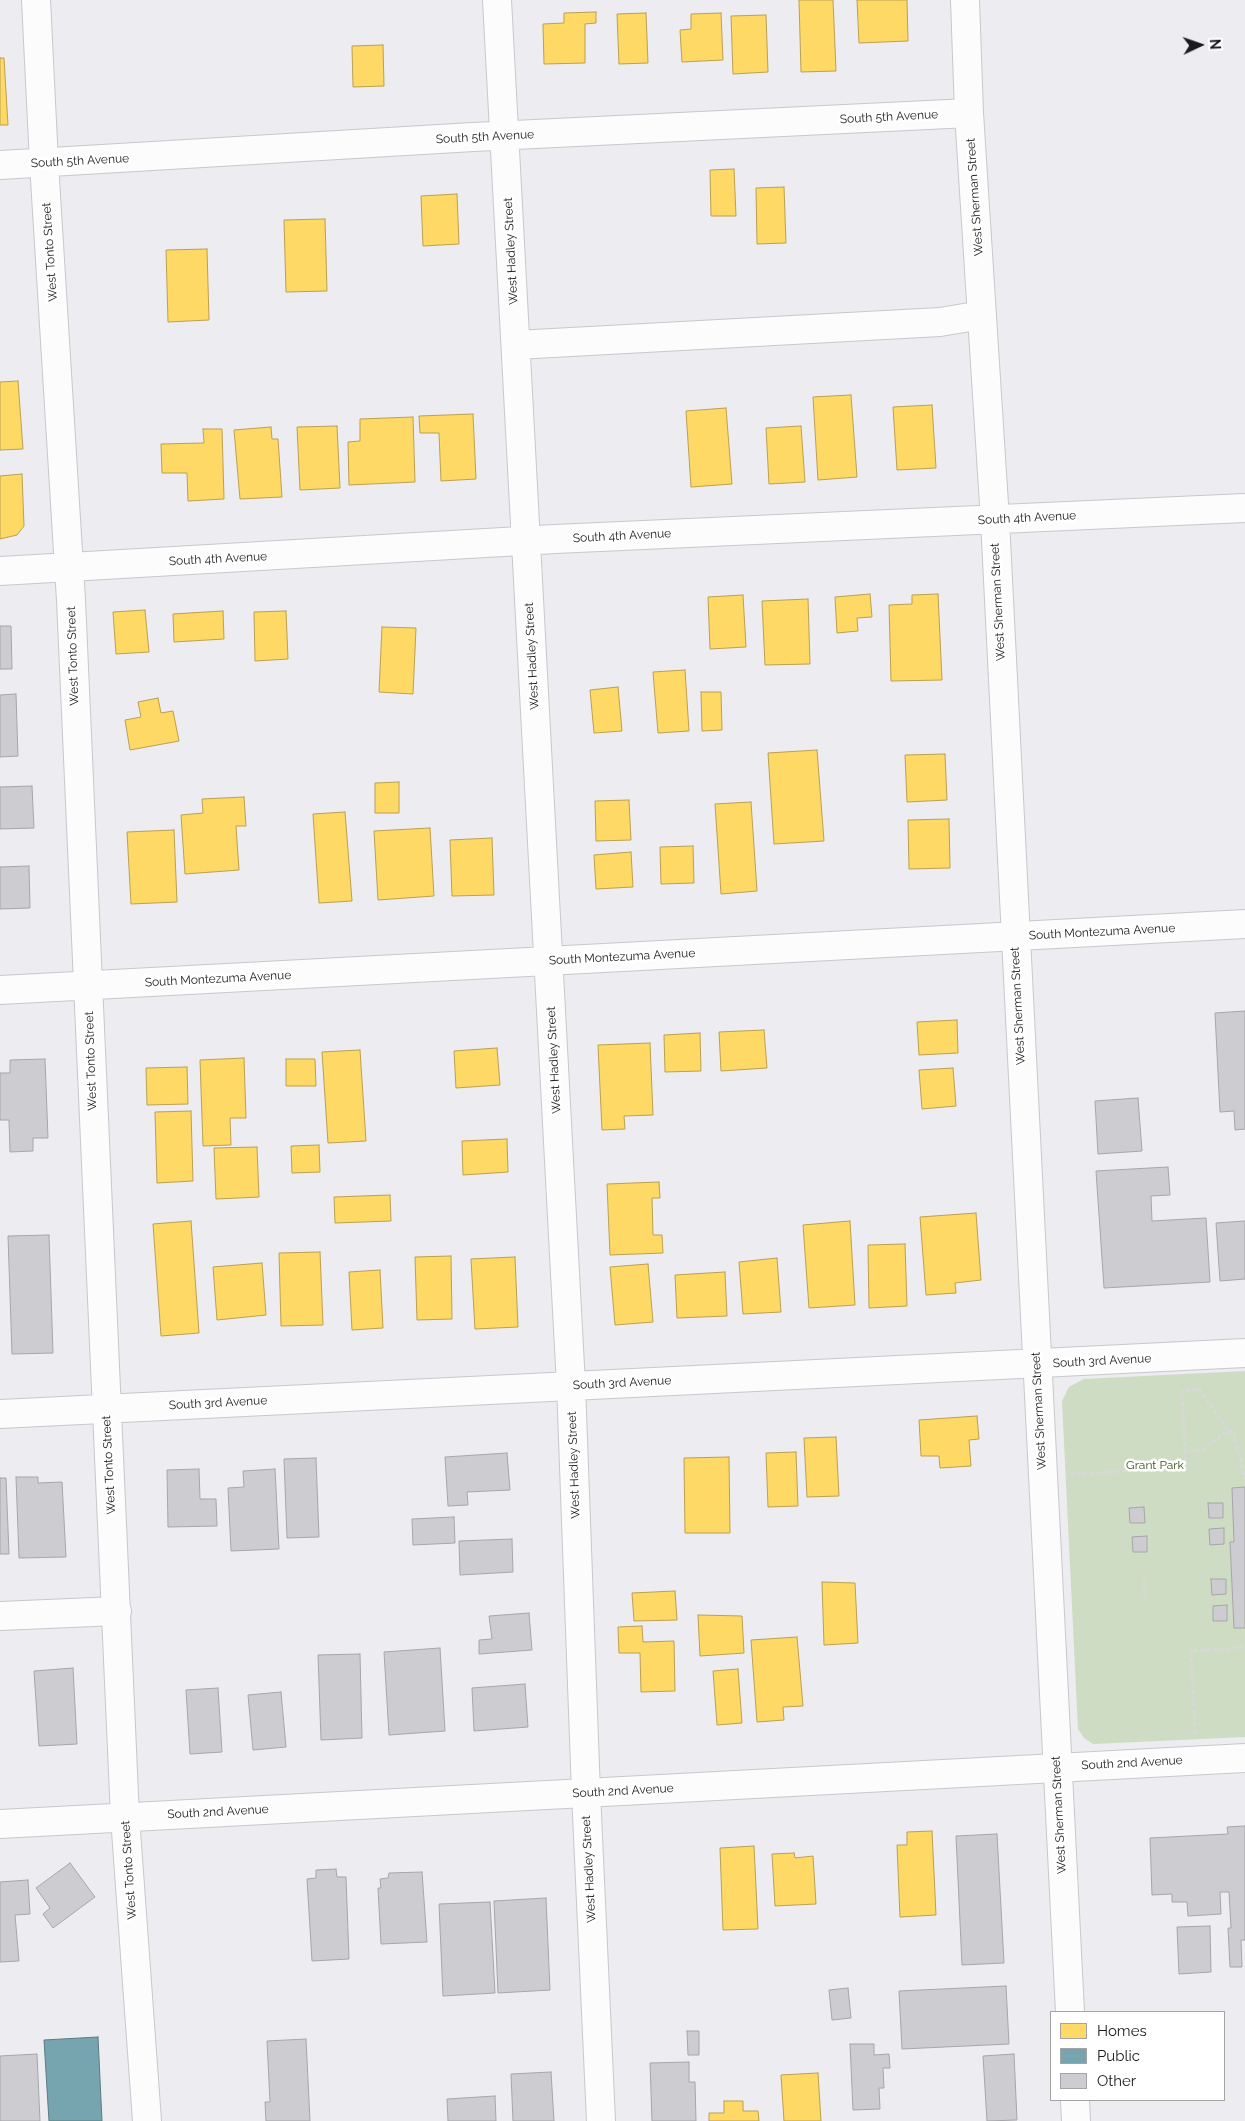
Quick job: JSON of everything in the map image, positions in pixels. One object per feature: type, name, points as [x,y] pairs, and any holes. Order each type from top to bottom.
[{"type":"street","name":"West Tonto Street","points":[[36,0],[69,568],[125,1817],[146,2121]]},
{"type":"street","name":"West Hadley Street","points":[[497,0],[571,1385],[586,1793],[601,2121]]},
{"type":"street","name":"West Sherman Street","points":[[965,0],[994,520],[1056,1767],[1070,2011]]},
{"type":"street","name":"South 5th Avenue","points":[[0,165],[505,136],[970,113]]},
{"type":"street","points":[[516,345],[940,322],[982,315]]},
{"type":"street","name":"South 4th Avenue","points":[[0,571],[526,541],[1245,508]]},
{"type":"street","name":"South Montezuma Avenue","points":[[0,990],[1245,924]]},
{"type":"street","name":"South 3rd Avenue","points":[[0,1414],[1245,1353]]},
{"type":"street","points":[[0,1616],[116,1611]]},
{"type":"street","name":"South 2nd Avenue","points":[[0,1824],[1245,1758]]},
{"type":"street","points":[[1074,2101],[1076,2121]]},
{"type":"path","points":[[1069,1474],[1186,1468],[1182,1391],[1199,1389],[1228,1430],[1234,1434],[1245,1479]]},
{"type":"path","points":[[1185,1452],[1202,1450],[1228,1430]]},
{"type":"path","points":[[1144,1577],[1145,1600]]},
{"type":"path","points":[[1195,1733],[1191,1651],[1245,1648]]},
{"type":"green space","name":"Grant Park","points":[[1245,1371],[1245,1737],[1093,1744],[1084,1738],[1078,1729],[1062,1401],[1069,1387],[1084,1379]]},
{"type":"building: Homes","points":[[799,0],[833,0],[836,71],[801,72]]},
{"type":"building: Homes","points":[[857,0],[907,0],[908,41],[859,43]]},
{"type":"building: Homes","points":[[596,12],[596,23],[585,24],[585,63],[544,64],[543,24],[564,23],[564,13]]},
{"type":"building: Homes","points":[[646,13],[648,63],[619,64],[617,14]]},
{"type":"building: Homes","points":[[721,13],[723,60],[682,62],[680,30],[691,29],[691,14]]},
{"type":"building: Homes","points":[[766,15],[768,72],[733,74],[731,16]]},
{"type":"building: Homes","points":[[383,45],[384,86],[353,87],[352,46]]},
{"type":"building: Homes","points":[[0,58],[4,58],[8,125],[0,125]]},
{"type":"building: Homes","points":[[734,169],[736,216],[711,216],[710,170]]},
{"type":"building: Homes","points":[[784,187],[786,243],[757,244],[756,188]]},
{"type":"building: Homes","points":[[457,194],[459,244],[423,246],[421,196]]},
{"type":"building: Homes","points":[[325,219],[327,291],[286,292],[284,220]]},
{"type":"building: Homes","points":[[207,249],[209,320],[168,322],[166,250]]},
{"type":"building: Homes","points":[[18,381],[23,449],[0,450],[0,382]]},
{"type":"building: Homes","points":[[851,395],[857,477],[818,480],[813,397]]},
{"type":"building: Homes","points":[[932,405],[936,468],[897,470],[893,407]]},
{"type":"building: Homes","points":[[726,408],[732,484],[691,487],[686,411]]},
{"type":"building: Homes","points":[[473,414],[476,479],[441,481],[439,433],[420,433],[419,416]]},
{"type":"building: Homes","points":[[413,417],[415,482],[349,485],[348,442],[360,441],[360,419]]},
{"type":"building: Homes","points":[[337,426],[340,488],[300,490],[297,427]]},
{"type":"building: Homes","points":[[801,426],[805,482],[769,484],[766,428]]},
{"type":"building: Homes","points":[[271,427],[272,439],[278,439],[282,497],[240,499],[234,430]]},
{"type":"building: Homes","points":[[203,429],[222,429],[224,499],[188,501],[187,473],[162,473],[161,444],[204,443]]},
{"type":"building: Homes","points":[[22,474],[24,526],[17,535],[0,539],[0,476]]},
{"type":"building: Homes","points":[[870,594],[872,617],[857,618],[858,631],[837,633],[835,597]]},
{"type":"building: Homes","points":[[938,594],[942,680],[891,681],[889,605],[912,604],[912,595]]},
{"type":"building: Homes","points":[[743,595],[746,647],[710,649],[708,597]]},
{"type":"building: Homes","points":[[808,599],[810,664],[765,665],[762,601]]},
{"type":"building: Homes","points":[[145,610],[149,652],[116,654],[113,612]]},
{"type":"building: Homes","points":[[223,611],[224,639],[174,642],[173,614]]},
{"type":"building: Homes","points":[[286,611],[288,659],[255,661],[254,612]]},
{"type":"building: Homes","points":[[382,627],[416,628],[413,694],[379,692]]},
{"type":"building: Homes","points":[[685,670],[689,731],[658,733],[653,672]]},
{"type":"building: Homes","points":[[618,687],[622,731],[594,733],[590,690]]},
{"type":"building: Homes","points":[[701,692],[721,692],[722,730],[702,731]]},
{"type":"building: Homes","points":[[158,698],[161,713],[173,711],[179,741],[130,750],[125,720],[141,717],[138,702]]},
{"type":"building: Homes","points":[[817,750],[824,841],[774,844],[768,753]]},
{"type":"building: Homes","points":[[945,754],[947,800],[907,802],[905,755]]},
{"type":"building: Homes","points":[[399,782],[399,813],[375,813],[375,783]]},
{"type":"building: Homes","points":[[244,797],[246,826],[236,826],[239,870],[185,874],[181,815],[203,813],[202,799]]},
{"type":"building: Homes","points":[[629,800],[631,840],[596,841],[595,801]]},
{"type":"building: Homes","points":[[751,802],[757,891],[721,894],[715,804]]},
{"type":"building: Homes","points":[[345,812],[352,901],[319,903],[313,814]]},
{"type":"building: Homes","points":[[949,819],[950,868],[909,869],[908,820]]},
{"type":"building: Homes","points":[[430,828],[434,896],[378,900],[374,831]]},
{"type":"building: Homes","points":[[174,830],[177,902],[131,904],[127,832]]},
{"type":"building: Homes","points":[[492,838],[494,895],[452,896],[450,840]]},
{"type":"building: Homes","points":[[693,846],[694,883],[661,884],[660,847]]},
{"type":"building: Homes","points":[[631,852],[633,887],[596,889],[594,855]]},
{"type":"building: Homes","points":[[957,1020],[958,1053],[919,1055],[917,1022]]},
{"type":"building: Homes","points":[[764,1030],[767,1068],[721,1071],[719,1032]]},
{"type":"building: Homes","points":[[700,1033],[701,1071],[665,1072],[664,1035]]},
{"type":"building: Homes","points":[[650,1043],[653,1115],[624,1116],[625,1129],[602,1130],[598,1045]]},
{"type":"building: Homes","points":[[497,1048],[500,1085],[456,1088],[454,1051]]},
{"type":"building: Homes","points":[[360,1050],[366,1141],[328,1143],[322,1052]]},
{"type":"building: Homes","points":[[244,1058],[246,1118],[230,1118],[231,1145],[203,1146],[200,1060]]},
{"type":"building: Homes","points":[[286,1059],[315,1059],[316,1086],[286,1086]]},
{"type":"building: Homes","points":[[187,1067],[188,1104],[147,1105],[146,1068]]},
{"type":"building: Homes","points":[[953,1068],[956,1106],[922,1109],[919,1070]]},
{"type":"building: Homes","points":[[191,1111],[193,1181],[157,1183],[155,1112]]},
{"type":"building: Homes","points":[[507,1139],[508,1172],[463,1175],[462,1141]]},
{"type":"building: Homes","points":[[319,1145],[320,1172],[292,1173],[291,1146]]},
{"type":"building: Homes","points":[[257,1147],[259,1197],[216,1199],[214,1148]]},
{"type":"building: Homes","points":[[659,1182],[660,1198],[652,1198],[653,1235],[662,1235],[663,1253],[610,1255],[607,1184]]},
{"type":"building: Homes","points":[[390,1195],[391,1221],[335,1223],[334,1197]]},
{"type":"building: Homes","points":[[976,1213],[981,1280],[955,1283],[956,1293],[926,1295],[920,1217]]},
{"type":"building: Homes","points":[[191,1221],[199,1333],[161,1336],[153,1224]]},
{"type":"building: Homes","points":[[850,1221],[855,1305],[809,1308],[803,1225]]},
{"type":"building: Homes","points":[[905,1244],[907,1306],[869,1308],[868,1245]]},
{"type":"building: Homes","points":[[320,1252],[323,1325],[281,1326],[279,1253]]},
{"type":"building: Homes","points":[[451,1256],[452,1319],[417,1320],[415,1257]]},
{"type":"building: Homes","points":[[515,1257],[518,1327],[475,1329],[471,1259]]},
{"type":"building: Homes","points":[[777,1258],[781,1312],[743,1314],[739,1262]]},
{"type":"building: Homes","points":[[262,1263],[266,1315],[217,1320],[213,1267]]},
{"type":"building: Homes","points":[[648,1264],[653,1322],[615,1325],[610,1267]]},
{"type":"building: Homes","points":[[380,1270],[383,1328],[352,1330],[349,1272]]},
{"type":"building: Homes","points":[[725,1272],[727,1316],[677,1318],[675,1275]]},
{"type":"building: Homes","points":[[977,1416],[979,1439],[969,1440],[971,1466],[940,1468],[939,1456],[921,1456],[919,1420]]},
{"type":"building: Homes","points":[[836,1437],[839,1496],[807,1497],[804,1438]]},
{"type":"building: Homes","points":[[796,1452],[798,1506],[768,1507],[766,1453]]},
{"type":"building: Homes","points":[[729,1457],[730,1533],[685,1533],[684,1458]]},
{"type":"building: Homes","points":[[822,1582],[855,1583],[858,1643],[824,1645]]},
{"type":"building: Homes","points":[[675,1591],[677,1620],[634,1621],[632,1593]]},
{"type":"building: Homes","points":[[698,1615],[742,1616],[744,1653],[700,1656]]},
{"type":"building: Homes","points":[[642,1626],[643,1642],[674,1641],[675,1691],[641,1692],[640,1653],[619,1653],[618,1627]]},
{"type":"building: Homes","points":[[797,1637],[803,1706],[783,1707],[784,1720],[757,1722],[751,1640]]},
{"type":"building: Homes","points":[[738,1669],[742,1723],[717,1725],[713,1671]]},
{"type":"building: Homes","points":[[932,1831],[936,1915],[900,1917],[897,1845],[907,1845],[907,1832]]},
{"type":"building: Homes","points":[[754,1846],[758,1929],[723,1930],[720,1848]]},
{"type":"building: Homes","points":[[794,1853],[795,1858],[813,1856],[816,1904],[775,1906],[772,1854]]},
{"type":"building: Homes","points":[[818,2073],[821,2121],[784,2121],[781,2075]]},
{"type":"building: Homes","points":[[724,2101],[743,2101],[743,2111],[758,2111],[759,2121],[709,2121],[709,2113],[724,2113]]},
{"type":"building: Public","points":[[98,2037],[102,2121],[49,2121],[44,2040]]},
{"type":"building: Other","points":[[0,626],[11,626],[12,669],[0,669]]},
{"type":"building: Other","points":[[16,694],[18,756],[0,757],[0,695]]},
{"type":"building: Other","points":[[32,786],[34,828],[0,829],[0,787]]},
{"type":"building: Other","points":[[29,866],[30,908],[0,909],[0,867]]},
{"type":"building: Other","points":[[1245,1011],[1245,1129],[1235,1130],[1234,1111],[1220,1112],[1215,1013]]},
{"type":"building: Other","points":[[45,1059],[48,1138],[33,1138],[33,1151],[10,1152],[9,1120],[0,1120],[0,1073],[10,1073],[10,1060]]},
{"type":"building: Other","points":[[1138,1098],[1142,1151],[1098,1154],[1095,1101]]},
{"type":"building: Other","points":[[1168,1167],[1170,1195],[1151,1196],[1152,1221],[1206,1218],[1210,1282],[1104,1288],[1096,1171]]},
{"type":"building: Other","points":[[1245,1221],[1245,1279],[1220,1281],[1216,1223]]},
{"type":"building: Other","points":[[49,1235],[53,1353],[12,1354],[8,1236]]},
{"type":"building: Other","points":[[507,1453],[510,1490],[467,1492],[468,1505],[448,1506],[445,1457]]},
{"type":"building: Other","points":[[316,1458],[319,1537],[287,1538],[284,1459]]},
{"type":"building: Other","points":[[199,1469],[200,1499],[216,1499],[217,1526],[168,1527],[167,1470]]},
{"type":"building: Other","points":[[275,1469],[279,1549],[231,1551],[228,1488],[244,1487],[243,1471]]},
{"type":"building: Other","points":[[16,1477],[38,1477],[38,1483],[62,1482],[66,1557],[19,1558]]},
{"type":"building: Other","points":[[0,1478],[6,1478],[9,1554],[0,1554]]},
{"type":"building: Other","points":[[1245,1487],[1245,1628],[1234,1628],[1230,1542],[1234,1542],[1232,1488]]},
{"type":"building: Other","points":[[1208,1503],[1223,1503],[1223,1518],[1209,1518]]},
{"type":"building: Other","points":[[1144,1507],[1145,1523],[1130,1523],[1129,1508]]},
{"type":"building: Other","points":[[454,1517],[455,1543],[413,1545],[412,1519]]},
{"type":"building: Other","points":[[1224,1528],[1224,1544],[1210,1545],[1209,1529]]},
{"type":"building: Other","points":[[1147,1536],[1147,1552],[1133,1552],[1132,1537]]},
{"type":"building: Other","points":[[512,1539],[513,1572],[460,1575],[459,1541]]},
{"type":"building: Other","points":[[1211,1579],[1226,1579],[1226,1594],[1212,1595]]},
{"type":"building: Other","points":[[1227,1605],[1227,1621],[1213,1621],[1213,1606]]},
{"type":"building: Other","points":[[529,1613],[532,1650],[479,1654],[479,1640],[492,1639],[489,1616]]},
{"type":"building: Other","points":[[440,1648],[445,1731],[389,1735],[384,1652]]},
{"type":"building: Other","points":[[360,1654],[362,1738],[321,1740],[318,1655]]},
{"type":"building: Other","points":[[73,1668],[77,1744],[39,1746],[34,1671]]},
{"type":"building: Other","points":[[525,1684],[528,1727],[474,1731],[472,1688]]},
{"type":"building: Other","points":[[218,1688],[222,1752],[190,1754],[186,1690]]},
{"type":"building: Other","points":[[281,1692],[286,1747],[253,1750],[248,1695]]},
{"type":"building: Other","points":[[1245,1826],[1245,1940],[1241,1940],[1242,1967],[1230,1967],[1228,1928],[1231,1928],[1229,1892],[1220,1892],[1221,1914],[1188,1916],[1187,1902],[1172,1902],[1172,1894],[1152,1895],[1150,1838],[1228,1834],[1227,1827]]},
{"type":"building: Other","points":[[997,1834],[1004,1963],[962,1965],[956,1836]]},
{"type":"building: Other","points":[[70,1863],[95,1897],[53,1928],[43,1914],[50,1908],[36,1888]]},
{"type":"building: Other","points":[[336,1869],[337,1877],[346,1877],[349,1959],[312,1961],[307,1879],[316,1878],[316,1870]]},
{"type":"building: Other","points":[[422,1872],[427,1942],[381,1944],[378,1888],[381,1888],[380,1879],[388,1878],[389,1873]]},
{"type":"building: Other","points":[[28,1880],[30,1914],[15,1915],[19,1961],[0,1962],[0,1882]]},
{"type":"building: Other","points":[[546,1898],[550,1990],[498,1993],[494,1901]]},
{"type":"building: Other","points":[[490,1902],[495,1993],[443,1996],[439,1904]]},
{"type":"building: Other","points":[[1210,1926],[1211,1972],[1179,1974],[1177,1927]]},
{"type":"building: Other","points":[[1006,1986],[1009,2044],[902,2049],[899,1991]]},
{"type":"building: Other","points":[[848,1988],[851,2018],[832,2020],[829,1990]]},
{"type":"building: Other","points":[[687,2031],[699,2031],[699,2055],[688,2055]]},
{"type":"building: Other","points":[[306,2039],[310,2121],[266,2121],[265,2102],[270,2102],[267,2041]]},
{"type":"building: Other","points":[[850,2044],[874,2044],[874,2055],[889,2054],[890,2068],[883,2068],[884,2088],[879,2088],[880,2109],[853,2110]]},
{"type":"building: Other","points":[[37,2054],[40,2121],[0,2121],[0,2056]]},
{"type":"building: Other","points":[[1014,2054],[1017,2120],[987,2121],[983,2056]]},
{"type":"building: Other","points":[[689,2062],[689,2082],[695,2082],[696,2121],[652,2121],[650,2063]]},
{"type":"building: Other","points":[[551,2072],[554,2121],[513,2121],[511,2074]]},
{"type":"building: Other","points":[[495,2096],[496,2121],[448,2121],[447,2099]]}]
